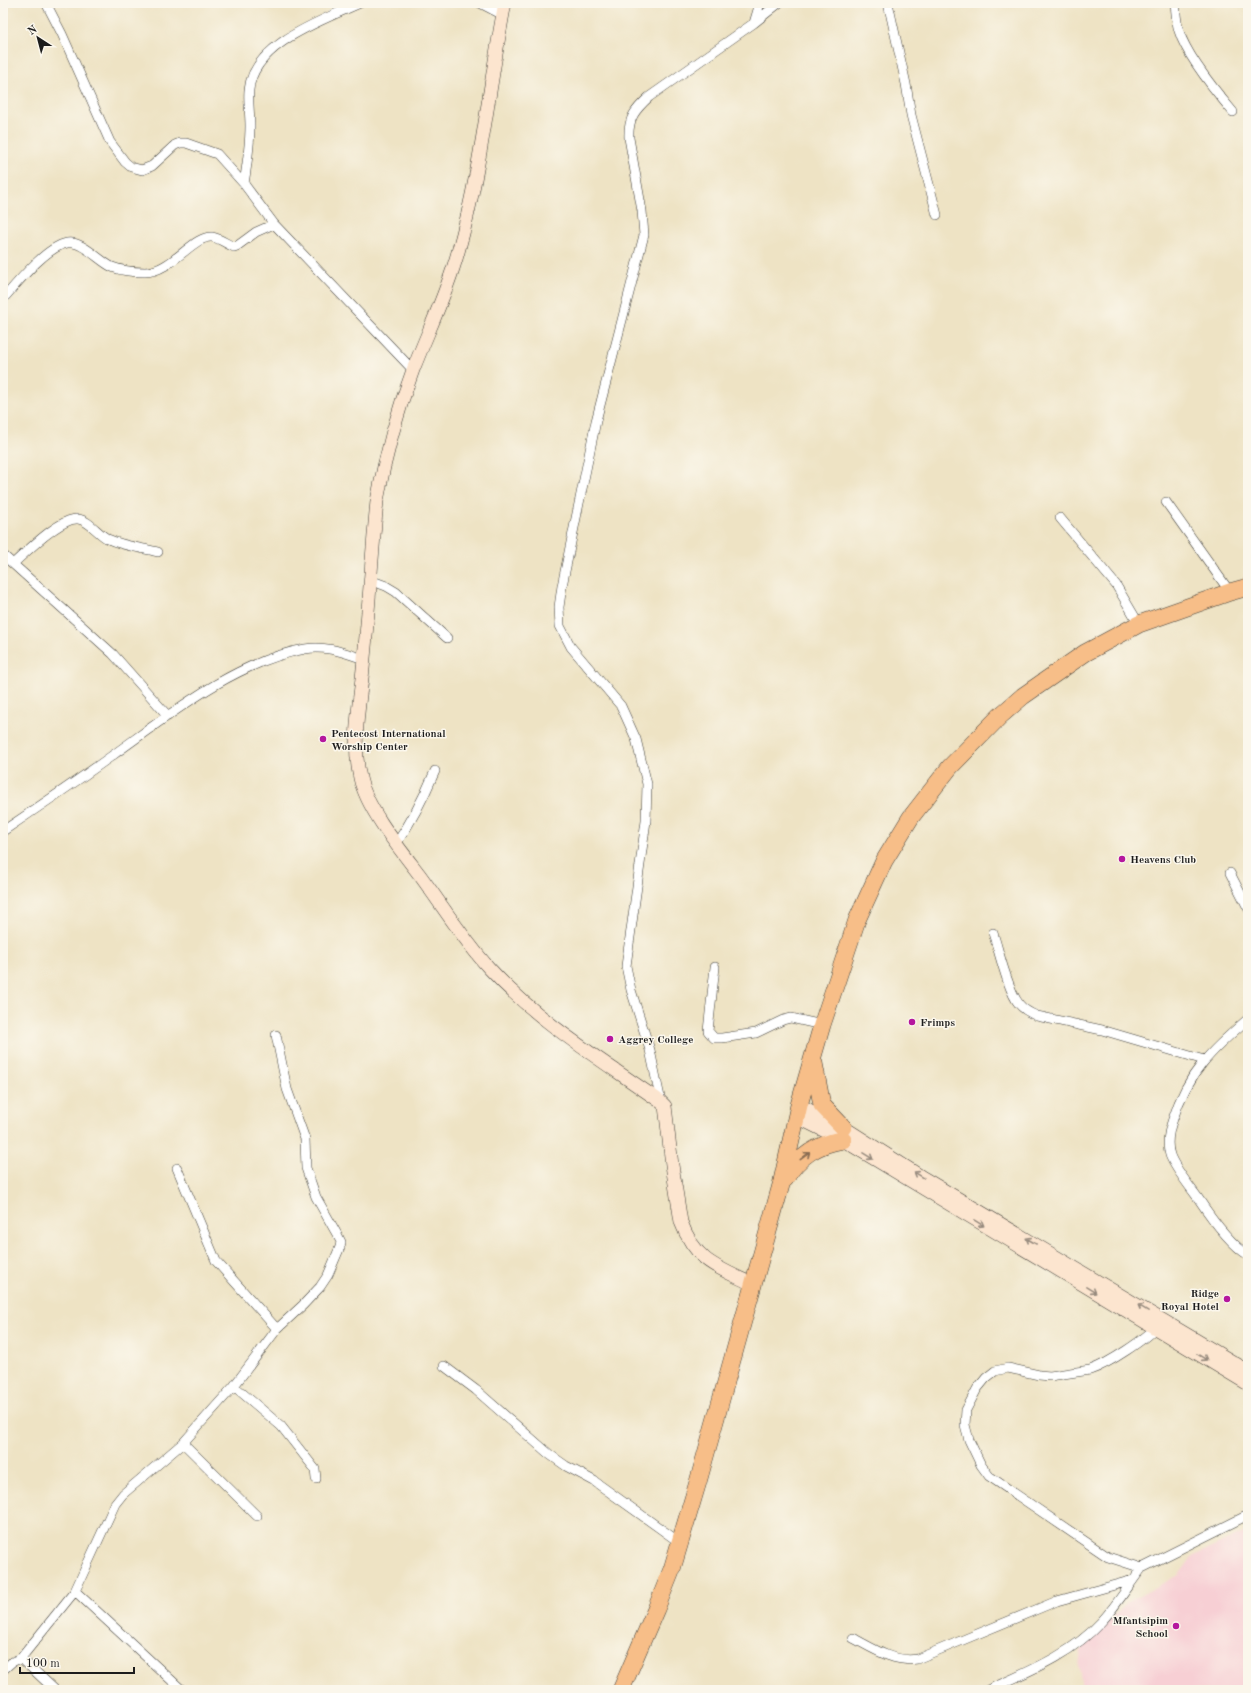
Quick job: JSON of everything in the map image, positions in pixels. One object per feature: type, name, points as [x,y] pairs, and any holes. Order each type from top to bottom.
[{"type":"highway","points":[[621,1690],[672,1569],[698,1482],[752,1284],[781,1185],[798,1111],[822,1025],[857,920],[884,861],[911,817],[950,767],[1000,716],[1023,696],[1085,653],[1139,624],[1248,587]]},
{"type":"highway","points":[[781,1185],[792,1167],[803,1157],[843,1134],[822,1104],[813,1061]]},
{"type":"street","points":[[46,3],[62,34],[110,142],[125,162],[131,167],[142,170],[152,166],[175,145],[180,143],[186,143],[217,154],[244,184],[274,224],[413,370]]},
{"type":"street","points":[[244,184],[249,148],[249,89],[255,69],[263,58],[288,38],[360,3]]},
{"type":"street","points":[[480,3],[504,9],[468,216],[447,287],[413,370],[381,480],[377,501],[356,739],[360,778],[363,788],[373,808],[396,844],[480,957],[511,990],[540,1016],[628,1080],[662,1102]]},
{"type":"street","points":[[754,23],[760,3]]},
{"type":"street","points":[[752,1284],[718,1268],[707,1261],[694,1248],[681,1222],[672,1165],[666,1110],[662,1102],[650,1050],[631,990],[626,966],[646,821],[647,784],[636,738],[628,720],[621,706],[571,647],[560,626],[559,607],[563,579],[596,421],[644,235],[642,211],[628,138],[630,119],[636,109],[649,97],[754,23],[779,3]]},
{"type":"street","points":[[888,3],[906,84],[911,115],[937,215]]},
{"type":"street","points":[[1175,3],[1179,32],[1188,49],[1220,97],[1233,112]]},
{"type":"street","points":[[3,299],[41,259],[66,243],[74,243],[104,262],[119,269],[147,272],[166,266],[195,244],[207,238],[212,237],[237,246],[256,232],[274,224]]},
{"type":"street","points":[[1166,502],[1230,592]]},
{"type":"street","points":[[1060,518],[1116,585],[1139,624]]},
{"type":"street","points":[[14,563],[52,530],[72,519],[82,520],[107,538],[158,552]]},
{"type":"street","points":[[3,555],[14,563],[73,619],[113,654],[159,704],[168,716]]},
{"type":"street","points":[[370,580],[386,586],[396,592],[447,638]]},
{"type":"street","points":[[3,831],[34,811],[168,716],[238,673],[280,656],[306,649],[327,648],[364,659]]},
{"type":"street","points":[[396,844],[408,826],[427,791],[435,771]]},
{"type":"street","points":[[1230,873],[1248,908]]},
{"type":"street","points":[[993,933],[1013,994],[1019,1004],[1028,1012],[1037,1016],[1102,1030],[1204,1060]]},
{"type":"street","points":[[715,967],[708,1031],[714,1038],[756,1033],[783,1020],[791,1018],[822,1025]]},
{"type":"street","points":[[1248,1019],[1216,1046],[1189,1080],[1178,1103],[1168,1138],[1170,1156],[1215,1222],[1248,1255]]},
{"type":"street","points":[[3,1670],[12,1662],[21,1658],[75,1591],[115,1504],[123,1494],[183,1443],[234,1386],[277,1329],[320,1287],[335,1261],[340,1242],[334,1227],[316,1197],[306,1168],[305,1139],[287,1089],[276,1035]]},
{"type":"street","points":[[798,1111],[920,1176],[1158,1324],[1248,1384]]},
{"type":"street","points":[[177,1168],[216,1261],[277,1329]]},
{"type":"street","points":[[1158,1324],[1248,1371]]},
{"type":"street","points":[[1142,1568],[1108,1557],[989,1476],[975,1455],[965,1425],[966,1410],[976,1389],[995,1371],[1008,1368],[1050,1376],[1097,1368],[1127,1350],[1158,1324]]},
{"type":"street","points":[[444,1366],[476,1390],[549,1454],[566,1466],[594,1481],[679,1542]]},
{"type":"street","points":[[234,1386],[282,1426],[316,1469],[316,1479]]},
{"type":"street","points":[[183,1443],[257,1516]]},
{"type":"street","points":[[988,1690],[1045,1663],[1085,1638],[1113,1609],[1142,1568],[1248,1515]]},
{"type":"street","points":[[853,1638],[874,1649],[904,1660],[917,1659],[1056,1601],[1133,1580]]},
{"type":"street","points":[[75,1591],[182,1690]]},
{"type":"street","points":[[21,1658],[55,1690]]},
{"type":"shaded area","name":"Mfantsipim School","points":[[1248,1531],[1248,1690],[1082,1690],[1079,1666],[1081,1649],[1126,1603],[1179,1575],[1192,1557]]},
{"type":"place","name":"Pentecost International Worship Center","points":[[323,739]]},
{"type":"place","name":"Heavens Club","points":[[1122,859]]},
{"type":"place","name":"Frimps","points":[[912,1022]]},
{"type":"place","name":"Aggrey College","points":[[610,1039]]},
{"type":"place","name":"Ridge Royal Hotel","points":[[1227,1299]]},
{"type":"place","name":"Mfantsipim School","points":[[1176,1626]]}]
